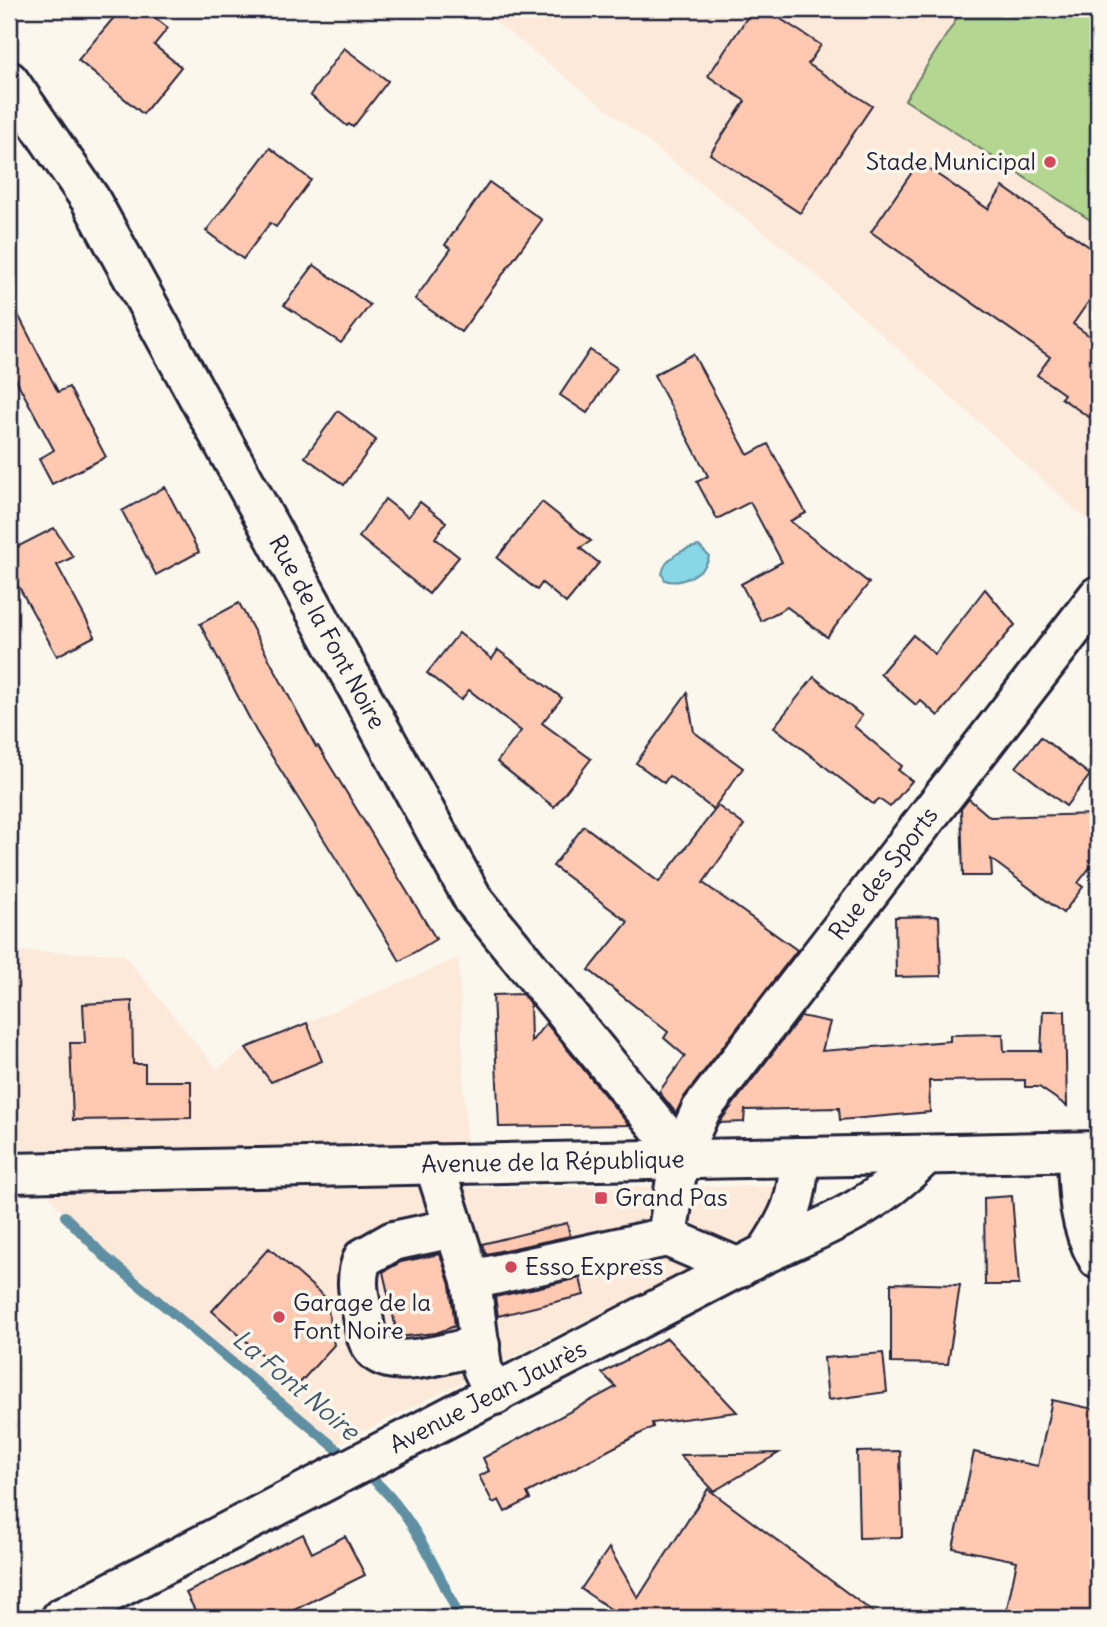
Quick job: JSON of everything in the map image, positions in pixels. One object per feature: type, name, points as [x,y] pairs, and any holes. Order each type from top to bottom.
[{"type":"main road","name":"Rue de la Font Noire","points":[[9,81],[90,199],[473,899],[662,1131],[679,1159]]},
{"type":"main road","name":"Rue des Sports","points":[[667,1237],[679,1159],[701,1110],[1098,596]]},
{"type":"main road","name":"Avenue de la République","points":[[9,1173],[1088,1151]]},
{"type":"main road","points":[[1088,1151],[1079,1210],[1086,1237],[1098,1259]]},
{"type":"main road","name":"Avenue Jean Jaurès","points":[[79,1614],[357,1466],[753,1261],[853,1214],[894,1187],[926,1155]]},
{"type":"main road","points":[[471,1280],[667,1237],[753,1261],[790,1216],[798,1192],[799,1157]]},
{"type":"main road","points":[[434,1164],[471,1280],[482,1368],[495,1395]]},
{"type":"main road","points":[[454,1228],[393,1241],[371,1251],[363,1258],[357,1285],[367,1338],[373,1350],[384,1358],[402,1361],[480,1345]]},
{"type":"shaded area","points":[[479,9],[963,9],[906,100],[1098,225],[1098,527],[1091,524],[804,264]]},
{"type":"shaded area","points":[[9,951],[123,954],[217,1069],[246,1048],[459,958],[468,1188],[776,1186],[774,1213],[757,1235],[332,1447],[104,1256],[65,1216],[9,1144]]},
{"type":"green space","name":"Stade Municipal","points":[[963,9],[1098,9],[1098,225],[905,100]]},
{"type":"water","points":[[699,546],[709,556],[698,572],[678,581],[665,580],[662,574],[671,559],[687,549]]},
{"type":"building","points":[[121,9],[144,9],[168,28],[154,45],[181,67],[143,114],[78,60]]},
{"type":"building","points":[[753,9],[765,9],[821,45],[808,64],[872,106],[800,213],[710,154],[745,101],[708,76]]},
{"type":"building","points":[[344,48],[388,81],[353,127],[349,124],[347,126],[310,95]]},
{"type":"building","points":[[270,148],[311,180],[276,227],[270,223],[243,259],[206,231]]},
{"type":"building","points":[[919,162],[988,209],[1003,187],[1098,253],[1098,288],[1073,324],[1098,342],[1098,423],[1061,398],[1064,394],[1037,375],[1050,357],[871,232]]},
{"type":"building","points":[[489,182],[542,220],[461,332],[415,299],[451,249],[445,245]]},
{"type":"building","points":[[314,265],[370,305],[341,343],[284,305]]},
{"type":"building","points":[[9,297],[58,392],[69,387],[106,457],[52,484],[39,459],[54,450],[9,367]]},
{"type":"building","points":[[590,350],[617,368],[587,413],[560,395]]},
{"type":"building","points":[[693,354],[748,455],[768,444],[806,513],[790,521],[869,583],[827,637],[787,607],[761,621],[741,584],[782,562],[750,502],[717,519],[697,482],[708,476],[654,375]]},
{"type":"building","points":[[338,411],[376,440],[344,485],[305,457]]},
{"type":"building","points":[[165,487],[199,552],[156,575],[122,511]]},
{"type":"building","points":[[385,499],[408,517],[420,502],[446,522],[435,538],[459,557],[429,594],[359,537]]},
{"type":"building","points":[[542,502],[591,541],[580,548],[599,563],[566,603],[542,583],[537,590],[497,558]]},
{"type":"building","points":[[54,528],[73,557],[57,565],[95,636],[57,656],[19,587],[9,584],[9,551]]},
{"type":"building","points":[[985,589],[1015,625],[938,716],[920,700],[916,705],[880,674],[913,635],[935,654]]},
{"type":"building","points":[[239,603],[316,747],[318,746],[436,939],[400,961],[256,731],[200,624]]},
{"type":"building","points":[[459,633],[492,659],[498,650],[562,698],[542,723],[591,759],[554,807],[497,762],[521,731],[469,690],[461,700],[427,673]]},
{"type":"building","points":[[814,677],[862,716],[854,726],[902,766],[898,770],[912,781],[890,807],[879,799],[873,804],[774,727]]},
{"type":"building","points":[[687,693],[694,732],[743,768],[713,809],[669,776],[664,783],[636,763]]},
{"type":"building","points":[[1041,737],[1090,775],[1066,806],[1016,767]]},
{"type":"building","points":[[969,799],[990,817],[1098,814],[1098,857],[1078,883],[1083,887],[1063,913],[991,859],[992,876],[963,876],[961,809]]},
{"type":"building","points":[[718,806],[744,825],[703,883],[797,950],[684,1097],[676,1113],[659,1092],[685,1056],[664,1038],[668,1032],[589,970],[628,922],[553,866],[584,826],[659,882]]},
{"type":"building","points":[[939,916],[941,976],[896,977],[895,917]]},
{"type":"building","points":[[522,994],[530,1003],[531,1042],[546,1023],[629,1125],[499,1127],[493,995]]},
{"type":"building","points":[[132,1001],[133,1064],[145,1064],[145,1081],[191,1081],[191,1118],[73,1120],[70,1043],[85,1043],[83,1004]]},
{"type":"building","points":[[1043,1011],[1065,1011],[1067,1106],[1039,1087],[1025,1087],[1025,1080],[929,1081],[930,1112],[840,1120],[839,1108],[745,1110],[744,1122],[719,1123],[801,1016],[830,1022],[822,1051],[950,1041],[950,1035],[1003,1034],[1004,1051],[1041,1051]]},
{"type":"building","points":[[307,1023],[322,1061],[271,1082],[246,1048]]},
{"type":"building","points":[[1012,1196],[1019,1285],[985,1285],[984,1198]]},
{"type":"building","points":[[567,1223],[570,1236],[486,1254],[482,1244]]},
{"type":"building","points":[[269,1248],[326,1298],[334,1345],[297,1386],[212,1311]]},
{"type":"building","points":[[440,1254],[450,1285],[455,1326],[436,1333],[398,1337],[383,1272],[401,1262]]},
{"type":"building","points":[[580,1278],[584,1295],[498,1316],[495,1297]]},
{"type":"building","points":[[891,1283],[960,1285],[948,1364],[891,1363]]},
{"type":"building","points":[[667,1338],[737,1412],[652,1423],[653,1427],[527,1493],[530,1499],[505,1512],[499,1500],[493,1503],[479,1476],[489,1471],[483,1458],[616,1387],[602,1373]]},
{"type":"building","points":[[883,1353],[887,1392],[828,1400],[824,1358]]},
{"type":"building","points":[[1052,1400],[1098,1410],[1098,1598],[1094,1618],[1005,1618],[1017,1561],[953,1548],[974,1452],[1038,1466]]},
{"type":"building","points":[[900,1451],[902,1537],[859,1538],[857,1452]]},
{"type":"building","points":[[779,1453],[714,1491],[680,1455]]},
{"type":"building","points":[[708,1489],[881,1618],[624,1618],[581,1589],[609,1548],[638,1598]]},
{"type":"building","points":[[303,1534],[312,1553],[345,1536],[365,1575],[278,1618],[199,1618],[186,1593]]},
{"type":"waterway","name":"La Font Noire","points":[[65,1216],[104,1256],[350,1460]]},
{"type":"waterway","name":"La Font Noire","points":[[362,1470],[394,1501],[407,1519],[460,1618]]},
{"type":"place","name":"Stade Municipal","points":[[1050,162]]},
{"type":"place","name":"Grand Pas","points":[[601,1198]]},
{"type":"place","name":"Esso Express","points":[[511,1267]]},
{"type":"place","name":"Garage de la Font Noire","points":[[279,1317]]}]
